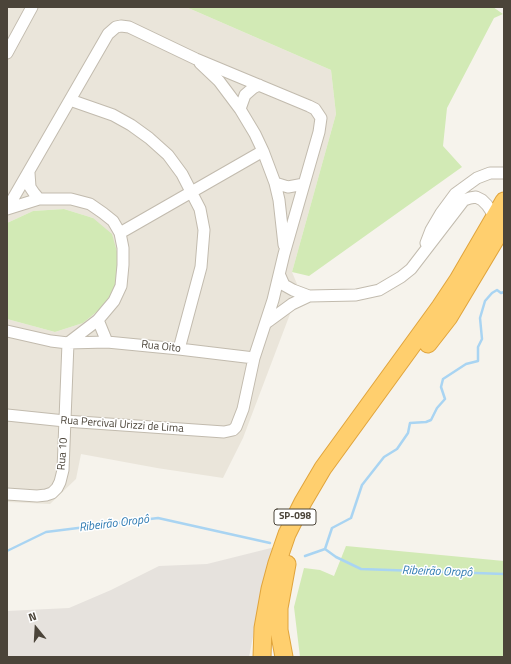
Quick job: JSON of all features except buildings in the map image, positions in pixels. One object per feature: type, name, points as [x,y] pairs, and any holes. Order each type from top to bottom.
[{"type":"highway","name":"SP-098","points":[[284,657],[279,630],[279,608],[286,569],[299,530],[318,493],[342,457],[449,317],[500,221],[504,201]]},
{"type":"highway","name":"SP-098","points":[[262,657],[263,628],[276,563],[287,534],[303,502],[323,468],[440,307],[500,221]]},
{"type":"street","points":[[7,53],[32,7]]},
{"type":"street","points":[[7,209],[108,34],[116,27],[129,27],[196,59],[314,109],[321,118],[319,132],[284,254],[280,276],[254,358]]},
{"type":"street","points":[[196,59],[219,82],[240,109],[255,134],[275,183],[282,221],[284,254]]},
{"type":"street","points":[[240,109],[245,95],[259,85]]},
{"type":"street","points":[[70,100],[113,115],[131,125],[149,138],[168,156],[182,174],[200,209],[204,230],[203,247],[199,273],[179,348]]},
{"type":"street","points":[[120,233],[191,191],[263,152]]},
{"type":"street","points":[[29,172],[30,187],[39,199]]},
{"type":"street","points":[[422,255],[431,230],[440,213],[455,194],[478,178],[490,173],[504,174]]},
{"type":"street","points":[[275,183],[288,187],[304,184]]},
{"type":"street","points":[[280,276],[284,285],[309,296],[356,295],[379,290],[402,277],[411,269],[464,200],[476,198],[482,200],[500,221]]},
{"type":"street","points":[[7,209],[39,199],[71,199],[90,204],[103,213],[113,222],[120,233],[123,248],[123,265],[121,286],[114,301],[98,320],[68,343]]},
{"type":"street","points":[[265,324],[292,304],[309,296]]},
{"type":"street","points":[[98,320],[106,342]]},
{"type":"street","name":"Rua Oito","points":[[7,331],[39,339],[68,343],[106,342],[179,348],[254,358]]},
{"type":"street","name":"Rua 10","points":[[7,494],[46,496],[57,488],[63,470],[68,343]]},
{"type":"street","name":"Rua Percival Urizzi de Lima","points":[[7,415],[65,421],[224,432],[233,430],[239,423],[254,358]]},
{"type":"shaded area","points":[[7,7],[186,7],[331,70],[336,114],[292,272],[297,284],[290,314],[243,438],[223,478],[81,454],[76,479],[50,504],[7,502],[7,319],[55,332],[83,323],[105,305],[93,218],[64,209],[33,211],[7,223]]},
{"type":"shaded area","points":[[279,546],[261,596],[249,657],[7,657],[7,611],[69,608],[111,590],[159,566],[207,564]]},
{"type":"green space","points":[[186,7],[493,7],[503,14],[494,18],[447,108],[443,146],[462,167],[309,276],[292,272],[336,114],[331,70]]},
{"type":"green space","points":[[64,209],[93,218],[112,234],[119,259],[119,284],[105,305],[83,323],[55,332],[7,319],[7,223],[33,211]]},
{"type":"green space","points":[[346,546],[504,561],[504,657],[300,657],[294,607],[304,568],[320,570],[334,576]]},
{"type":"waterway","points":[[325,549],[332,528],[351,518],[362,485],[384,457],[397,449],[408,433],[410,423],[426,422],[431,420],[437,408],[445,399],[441,387],[443,379],[466,364],[478,361],[478,347],[482,339],[480,318],[485,301],[497,290],[501,293],[504,292]]},
{"type":"waterway","name":"Ribeirão Oropô","points":[[7,551],[46,532],[158,518],[270,543]]},
{"type":"waterway","name":"Ribeirão Oropô","points":[[305,556],[325,549],[336,557],[361,569],[504,574]]}]
